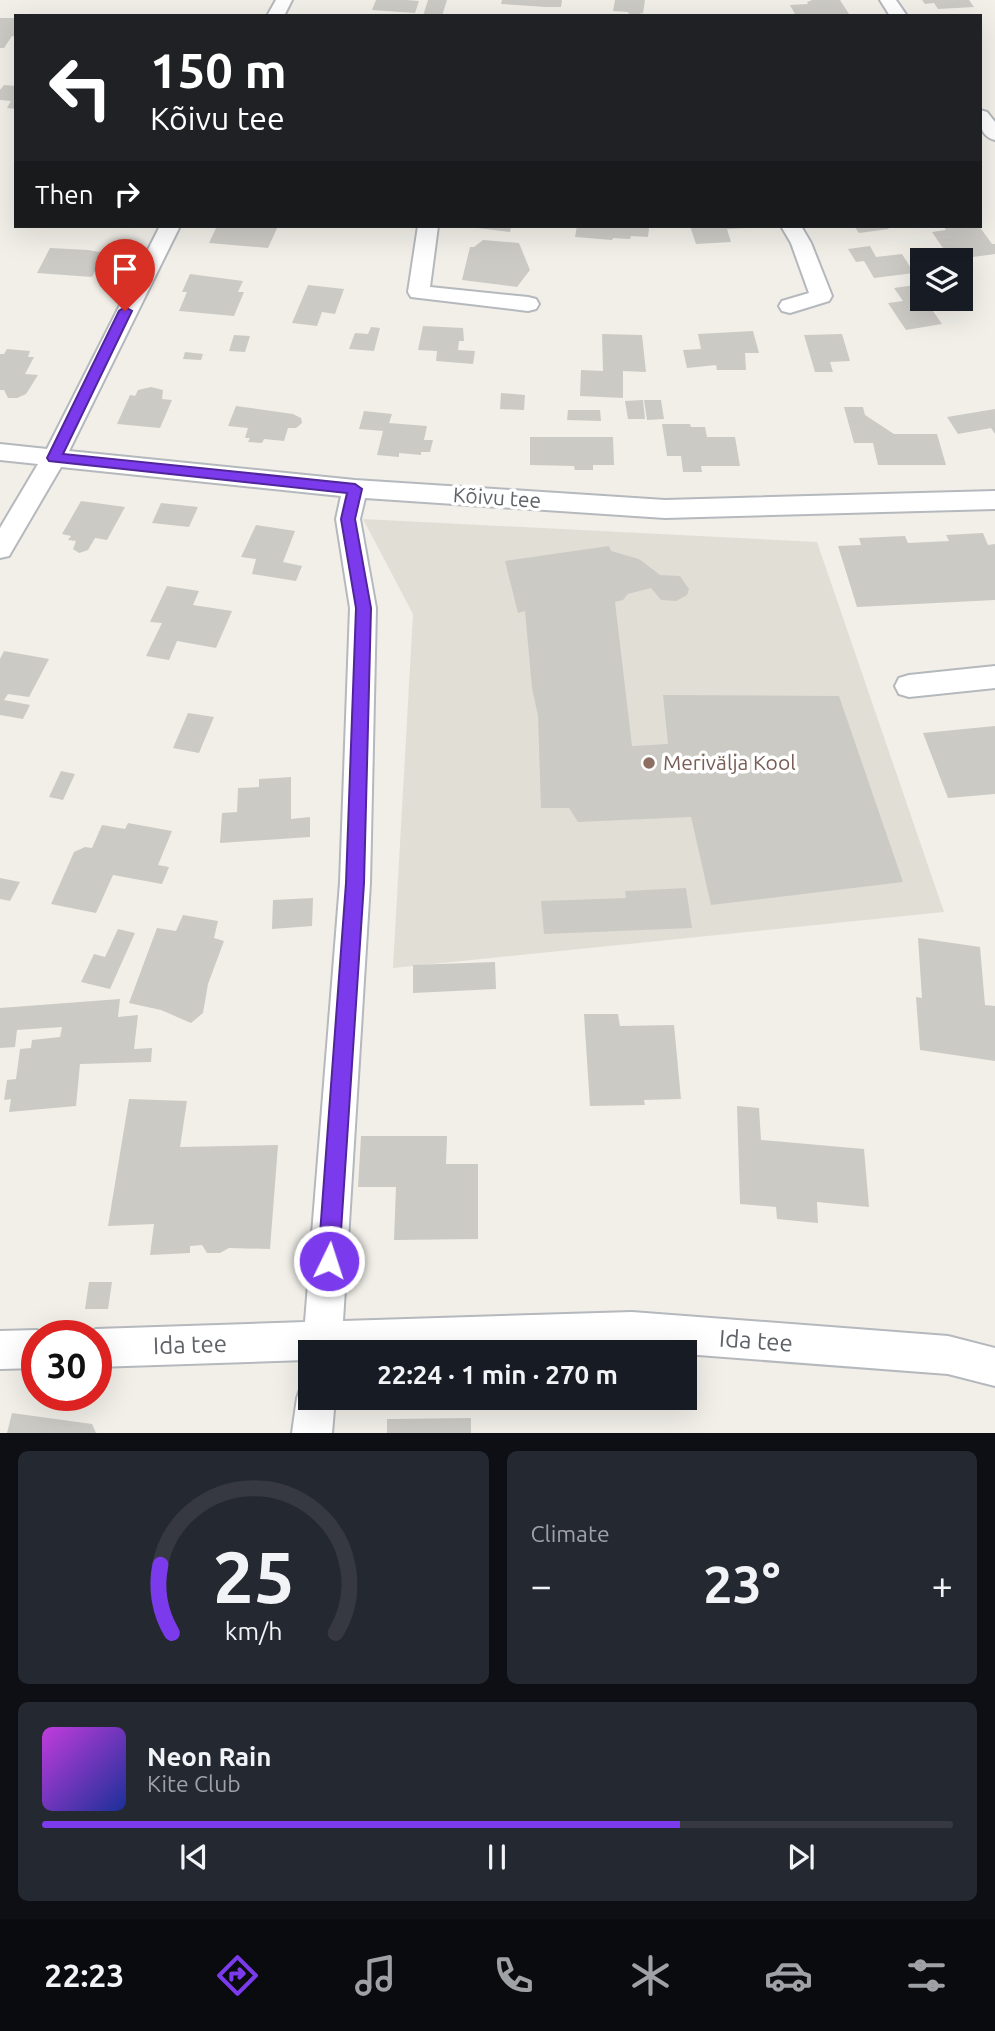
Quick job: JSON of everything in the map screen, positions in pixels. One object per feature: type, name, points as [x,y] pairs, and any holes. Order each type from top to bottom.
[{"type":"street","points":[[982,118],[995,134]]},
{"type":"street","points":[[0,550],[54,458],[169,228]]},
{"type":"street","points":[[428,228],[419,292],[528,304]]},
{"type":"street","points":[[790,306],[821,296],[802,243],[792,228]]},
{"type":"street","name":"Kõivu tee","points":[[0,452],[355,489],[665,509],[995,500]]},
{"type":"street","points":[[322,1340],[355,869],[363,608],[348,519],[355,489]]},
{"type":"street","points":[[909,686],[995,677]]},
{"type":"street","name":"Ida tee","points":[[458,1340],[632,1331],[948,1355],[995,1367]]},
{"type":"street","name":"Ida tee","points":[[112,1348],[298,1347]]},
{"type":"street","points":[[0,1350],[21,1349]]},
{"type":"street","points":[[312,1433],[315,1410]]},
{"type":"shaded area","name":"Merivälja Kool","points":[[363,519],[817,542],[944,912],[393,968],[413,614]]},
{"type":"building","points":[[376,0],[419,1],[415,13],[372,10]]},
{"type":"building","points":[[428,0],[447,0],[443,14],[424,14]]},
{"type":"building","points":[[502,0],[562,0],[561,7],[546,7],[501,4]]},
{"type":"building","points":[[615,0],[645,0],[643,13],[613,11]]},
{"type":"building","points":[[840,0],[849,14],[795,14],[790,5],[808,4],[807,2]]},
{"type":"building","points":[[922,0],[969,0],[974,7],[938,9],[934,3],[925,4]]},
{"type":"building","points":[[0,18],[14,18],[14,36],[4,48],[0,48]]},
{"type":"building","points":[[4,85],[14,86],[14,109],[7,108],[11,101],[0,100],[0,90]]},
{"type":"building","points":[[216,228],[277,228],[268,248],[209,243]]},
{"type":"building","points":[[477,228],[511,228],[510,232]]},
{"type":"building","points":[[577,228],[649,229],[648,237],[631,236],[630,239],[575,237]]},
{"type":"building","points":[[691,228],[747,228],[727,229],[731,242],[696,244]]},
{"type":"building","points":[[855,228],[889,229],[859,233]]},
{"type":"building","points":[[944,228],[980,228],[992,244],[995,244],[995,254],[973,257],[973,248],[943,248],[932,232],[946,230]]},
{"type":"building","points":[[483,240],[519,243],[530,270],[517,287],[462,280],[470,247]]},
{"type":"building","points":[[870,246],[876,257],[902,254],[910,267],[910,274],[874,278],[864,261],[856,262],[848,249]]},
{"type":"building","points":[[50,248],[105,253],[92,277],[37,273]]},
{"type":"building","points":[[190,274],[243,281],[238,292],[244,292],[234,316],[179,311],[187,292],[182,292]]},
{"type":"building","points":[[308,285],[344,289],[335,314],[322,312],[317,326],[292,323]]},
{"type":"building","points":[[910,286],[910,311],[933,311],[942,324],[906,330],[888,303],[903,301],[894,288]]},
{"type":"building","points":[[423,326],[463,328],[464,341],[459,341],[458,350],[475,351],[473,364],[436,361],[437,351],[418,350]]},
{"type":"building","points":[[371,327],[380,328],[374,351],[349,349],[355,333],[368,334]]},
{"type":"building","points":[[753,331],[759,353],[745,353],[746,370],[717,370],[716,365],[687,368],[683,350],[701,349],[698,334]]},
{"type":"building","points":[[602,334],[642,335],[646,372],[623,371],[623,398],[580,396],[581,370],[603,371]]},
{"type":"building","points":[[842,334],[850,361],[830,362],[833,372],[815,372],[804,335]]},
{"type":"building","points":[[234,335],[250,336],[245,352],[229,351]]},
{"type":"building","points":[[7,349],[30,351],[28,357],[34,357],[25,374],[38,375],[26,394],[17,398],[8,398],[4,390],[0,390],[0,354],[4,354]]},
{"type":"building","points":[[185,352],[203,354],[201,360],[183,359]]},
{"type":"building","points":[[151,387],[163,390],[162,399],[172,400],[160,428],[117,424],[130,395],[135,396],[138,390]]},
{"type":"building","points":[[501,393],[525,395],[524,410],[500,409]]},
{"type":"building","points":[[643,400],[645,419],[628,419],[625,401]]},
{"type":"building","points":[[644,400],[661,400],[664,419],[647,420]]},
{"type":"building","points":[[236,406],[293,414],[301,418],[302,423],[296,428],[288,428],[284,441],[264,439],[262,443],[248,442],[250,438],[245,438],[248,428],[228,426]]},
{"type":"building","points":[[844,407],[863,407],[865,415],[894,434],[937,434],[946,465],[878,465],[873,443],[854,443]]},
{"type":"building","points":[[995,409],[995,434],[991,428],[958,434],[947,417]]},
{"type":"building","points":[[568,410],[600,410],[601,421],[567,420]]},
{"type":"building","points":[[364,411],[392,414],[389,423],[427,426],[424,440],[433,440],[430,452],[421,452],[421,455],[399,453],[399,457],[377,455],[383,431],[359,429]]},
{"type":"building","points":[[662,424],[705,427],[707,437],[735,437],[740,466],[701,466],[702,472],[683,472],[681,456],[667,456]]},
{"type":"building","points":[[530,437],[613,437],[614,465],[593,465],[593,470],[575,470],[574,466],[530,465]]},
{"type":"building","points":[[81,501],[125,507],[107,540],[95,538],[88,550],[79,553],[73,549],[76,541],[68,540],[71,536],[62,534]]},
{"type":"building","points":[[161,503],[198,507],[189,527],[152,523]]},
{"type":"building","points":[[256,525],[295,531],[283,562],[302,566],[296,581],[252,574],[256,559],[241,557]]},
{"type":"building","points":[[983,533],[988,545],[995,544],[995,600],[857,607],[838,546],[861,545],[859,538],[905,536],[908,543],[949,541],[946,535]]},
{"type":"building","points":[[609,546],[611,551],[639,559],[660,575],[680,576],[689,589],[687,595],[676,601],[661,600],[651,588],[628,594],[623,600],[615,602],[632,746],[668,744],[663,695],[839,696],[903,882],[711,905],[691,817],[578,822],[569,808],[541,808],[538,716],[532,688],[525,611],[518,613],[505,561]]},
{"type":"building","points":[[167,586],[199,591],[193,605],[232,611],[216,648],[177,641],[169,660],[146,656],[162,623],[150,622]]},
{"type":"building","points":[[4,651],[49,659],[29,697],[8,694],[4,700],[30,705],[23,719],[0,715],[0,659]]},
{"type":"building","points":[[188,713],[214,717],[199,753],[173,748]]},
{"type":"building","points":[[995,726],[995,794],[948,798],[923,733]]},
{"type":"building","points":[[61,771],[75,774],[63,800],[49,797]]},
{"type":"building","points":[[291,777],[291,819],[310,817],[310,837],[220,843],[222,813],[237,812],[238,788],[259,787],[259,779]]},
{"type":"building","points":[[128,823],[172,831],[158,865],[169,867],[162,884],[113,875],[96,913],[51,904],[74,852],[85,847],[92,848],[102,825],[125,829]]},
{"type":"building","points":[[0,878],[20,882],[10,901],[0,899]]},
{"type":"building","points":[[686,888],[692,928],[544,934],[541,901],[626,898],[625,891]]},
{"type":"building","points":[[313,898],[312,926],[272,929],[273,900]]},
{"type":"building","points":[[183,915],[218,921],[214,938],[224,941],[208,984],[203,1013],[191,1023],[161,1010],[129,1003],[157,928],[176,931]]},
{"type":"building","points":[[118,929],[135,933],[110,989],[81,982],[94,954],[105,957]]},
{"type":"building","points":[[918,938],[980,947],[985,1005],[995,1006],[995,1061],[920,1050],[916,997],[922,998]]},
{"type":"building","points":[[495,962],[496,989],[413,993],[413,965]]},
{"type":"building","points":[[120,999],[118,1017],[138,1015],[134,1049],[152,1048],[151,1062],[80,1064],[76,1106],[9,1112],[11,1099],[4,1100],[7,1080],[16,1079],[20,1049],[31,1048],[32,1040],[60,1037],[62,1027],[17,1030],[15,1047],[0,1048],[0,1008]]},
{"type":"building","points":[[584,1014],[618,1014],[620,1026],[674,1025],[681,1099],[644,1100],[645,1105],[590,1106]]},
{"type":"building","points":[[129,1099],[187,1101],[180,1147],[278,1145],[270,1249],[229,1248],[220,1253],[207,1253],[202,1245],[190,1246],[190,1253],[150,1255],[154,1224],[108,1226]]},
{"type":"building","points":[[737,1106],[759,1108],[761,1140],[864,1149],[869,1207],[817,1202],[818,1223],[777,1219],[776,1207],[740,1204]]},
{"type":"building","points":[[361,1136],[447,1136],[446,1164],[478,1164],[478,1239],[394,1240],[396,1187],[358,1187]]},
{"type":"building","points":[[89,1282],[112,1282],[108,1309],[85,1309]]},
{"type":"building","points":[[12,1413],[92,1424],[96,1433],[7,1433]]},
{"type":"building","points":[[471,1418],[471,1433],[387,1433],[387,1419]]},
{"type":"place","name":"Merivälja Kool","points":[[649,763]]},
{"type":"route","points":[[125,311],[54,458],[355,489],[348,519],[363,608],[355,883],[329,1261]]}]
